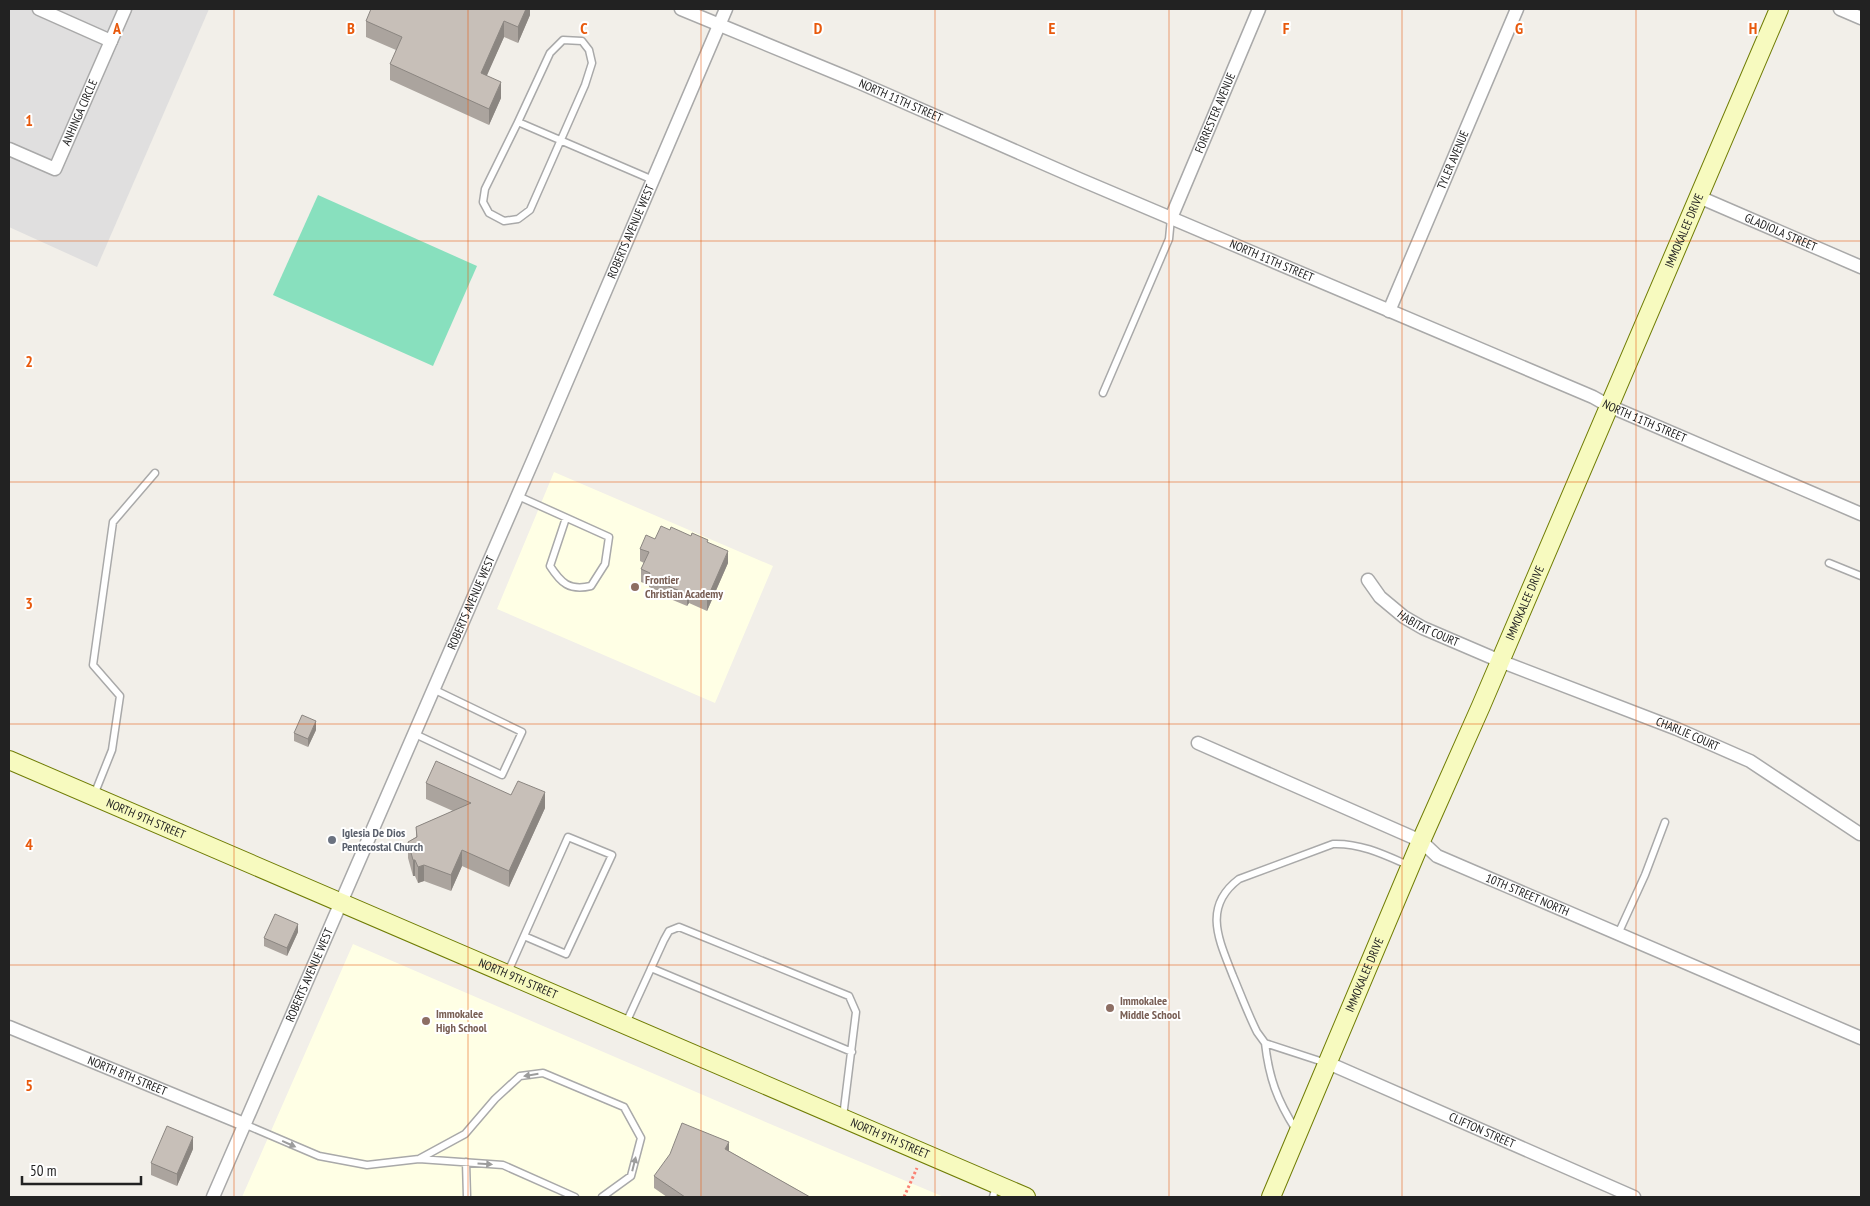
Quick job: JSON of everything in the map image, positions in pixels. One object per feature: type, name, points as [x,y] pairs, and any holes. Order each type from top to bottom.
[{"type":"street","points":[[39,9],[111,41]]},
{"type":"street","name":"ANHINGA CIRCLE","points":[[9,149],[55,169],[125,9]]},
{"type":"street","name":"NORTH 11TH STREET","points":[[681,9],[849,78],[1861,514]]},
{"type":"street","name":"ROBERTS AVENUE WEST","points":[[213,1197],[518,496],[726,9]]},
{"type":"street","name":"FORRESTER AVENUE","points":[[1171,218],[1260,9]]},
{"type":"street","name":"TYLER AVENUE","points":[[1389,311],[1518,9]]},
{"type":"street","name":"IMMOKALEE DRIVE","points":[[1271,1197],[1421,841],[1779,9]]},
{"type":"street","points":[[1840,9],[1861,18]]},
{"type":"street","name":"GLADIOLA STREET","points":[[1699,197],[1861,267]]},
{"type":"street","name":"HABITAT COURT","points":[[1368,580],[1380,597],[1404,617],[1423,628],[1500,661]]},
{"type":"street","name":"CHARLIE COURT","points":[[1500,661],[1677,729],[1750,761],[1860,834]]},
{"type":"street","name":"10TH STREET NORTH","points":[[1198,743],[1421,841],[1437,856],[1861,1038]]},
{"type":"street","name":"NORTH 9TH STREET","points":[[9,760],[843,1118],[995,1191],[1026,1197]]},
{"type":"street","name":"NORTH 8TH STREET","points":[[9,1027],[244,1124]]},
{"type":"street","name":"CLIFTON STREET","points":[[1328,1064],[1634,1197]]},
{"type":"lane","points":[[563,40],[582,40],[589,50],[592,63],[585,85],[530,210],[518,219],[504,221],[489,213],[483,202],[485,189],[518,122],[550,52],[563,40]]},
{"type":"lane","points":[[518,122],[653,180]]},
{"type":"lane","points":[[1102,393],[1169,239],[1171,218]]},
{"type":"lane","points":[[94,796],[112,750],[120,696],[93,665],[113,522],[155,473]]},
{"type":"lane","points":[[518,496],[609,537],[605,564],[591,586],[579,589],[560,580],[550,566],[566,518]]},
{"type":"lane","points":[[1829,563],[1861,576]]},
{"type":"lane","points":[[415,734],[502,775],[522,732],[433,690]]},
{"type":"lane","points":[[1618,934],[1645,875],[1665,822]]},
{"type":"lane","points":[[508,973],[524,936],[568,836],[612,855],[566,954],[524,936]]},
{"type":"lane","points":[[1298,1133],[1283,1109],[1272,1083],[1265,1043],[1250,1017],[1219,939],[1216,922],[1222,897],[1229,887],[1240,879],[1333,844],[1347,843],[1366,848],[1411,866]]},
{"type":"lane","points":[[625,1024],[669,930],[679,927],[849,996],[856,1012],[843,1118]]},
{"type":"lane","points":[[651,968],[852,1052]]},
{"type":"lane","points":[[1265,1043],[1328,1064]]},
{"type":"lane","points":[[419,1159],[465,1134],[494,1099],[520,1076],[543,1073],[624,1107],[641,1138],[631,1176],[602,1197]]},
{"type":"lane","points":[[244,1124],[319,1156],[367,1165],[419,1159],[503,1165],[576,1197]]},
{"type":"lane","points":[[466,1162],[468,1197]]},
{"type":"path","points":[[904,1197],[921,1161]]},
{"type":"shaded area","points":[[9,9],[209,9],[97,267],[9,227]]},
{"type":"shaded area","name":"Frontier Christian Academy","points":[[554,472],[773,566],[715,703],[497,609]]},
{"type":"shaded area","name":"Immokalee High School","points":[[353,944],[775,1126],[944,1197],[242,1197]]},
{"type":"green space","points":[[318,195],[477,266],[433,366],[273,295]]},
{"type":"building","points":[[371,9],[526,9],[518,27],[504,21],[481,73],[501,82],[489,109],[390,64],[402,37],[366,21]]},
{"type":"building","name":"Frontier Christian Academy","points":[[661,526],[670,530],[671,527],[691,536],[692,533],[728,551],[707,599],[689,591],[687,594],[668,586],[669,584],[649,575],[650,573],[641,569],[649,552],[640,549],[646,535],[655,539]]},
{"type":"building","points":[[302,715],[316,721],[308,739],[294,733]]},
{"type":"building","points":[[436,761],[511,795],[518,781],[545,792],[509,871],[462,850],[451,875],[424,865],[418,867],[415,860],[413,860],[408,842],[417,837],[416,827],[471,803],[426,783]]},
{"type":"building","points":[[275,914],[298,924],[287,948],[264,938]]},
{"type":"building","points":[[682,1123],[729,1142],[725,1149],[810,1197],[685,1197],[654,1176],[670,1154]]},
{"type":"building","points":[[167,1126],[193,1137],[177,1174],[151,1163]]},
{"type":"place","name":"Frontier Christian Academy","points":[[635,587]]},
{"type":"place","name":"Iglesia De Dios Pentecostal Church","points":[[332,840]]},
{"type":"place","name":"Immokalee Middle School","points":[[1110,1008]]},
{"type":"place","name":"Immokalee High School","points":[[426,1021]]}]
